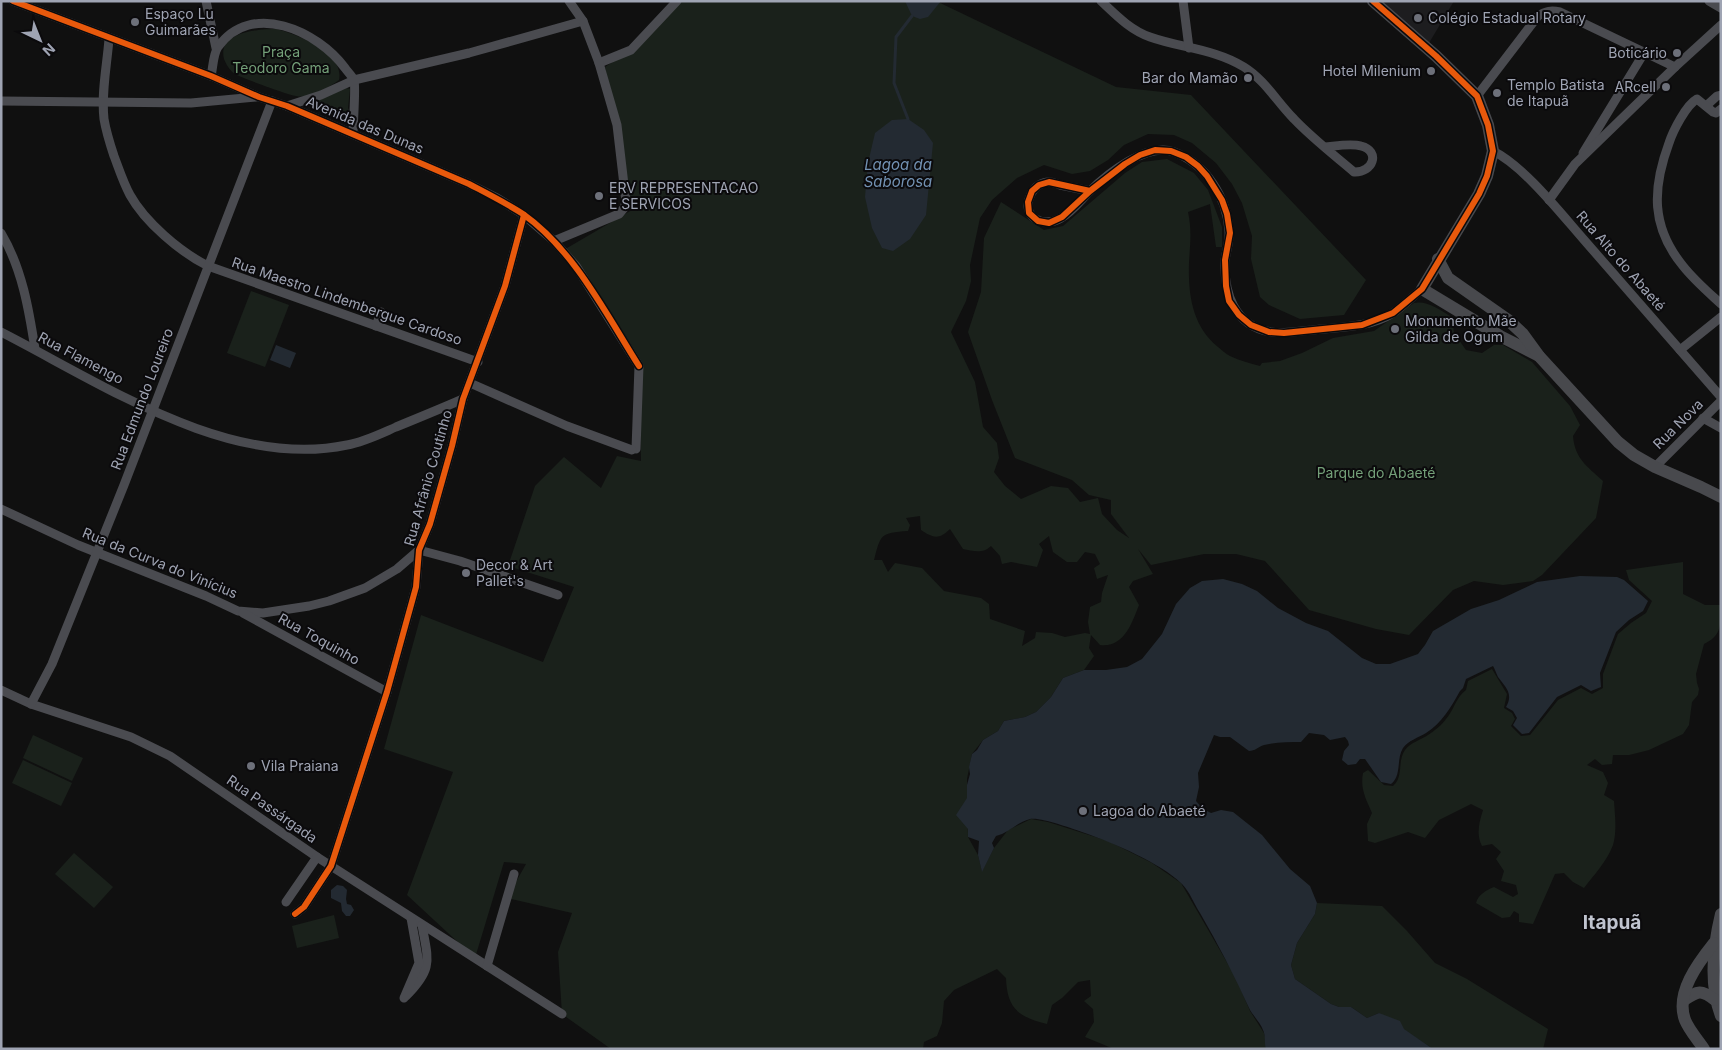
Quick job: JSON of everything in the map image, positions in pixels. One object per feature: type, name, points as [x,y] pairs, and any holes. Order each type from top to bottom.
[{"type":"street","name":"Avenida das Dunas","points":[[13,1],[109,39],[211,76],[259,97],[287,106],[470,184],[524,215],[554,241],[576,266],[639,366],[634,449],[567,426],[470,383]]},
{"type":"street","points":[[206,1],[216,48],[211,76]]},
{"type":"street","points":[[554,241],[620,214],[626,202],[617,125],[599,63],[583,22],[569,1]]},
{"type":"street","points":[[599,63],[631,50],[677,1]]},
{"type":"street","points":[[1101,1],[1132,28],[1149,37],[1218,54],[1246,68],[1259,79],[1294,119],[1325,147],[1354,172],[1366,170],[1371,165],[1373,159],[1371,152],[1360,145],[1325,147]]},
{"type":"street","points":[[1184,1],[1189,48]]},
{"type":"street","points":[[1090,191],[1049,182],[1039,185],[1032,191],[1028,202],[1029,213],[1038,221],[1050,223],[1062,217],[1090,191],[1140,155],[1156,150],[1171,151],[1186,157],[1198,166],[1216,188],[1227,214],[1230,233],[1226,260],[1226,286],[1229,301],[1239,315],[1251,325],[1269,332],[1284,333],[1362,325],[1392,313],[1422,289],[1479,194],[1487,176],[1493,151],[1486,117],[1477,96],[1436,56],[1373,1]]},
{"type":"street","points":[[1710,1],[1721,8]]},
{"type":"street","points":[[1477,96],[1538,16],[1545,11],[1560,12],[1675,67]]},
{"type":"street","points":[[287,106],[354,80],[469,53],[583,22]]},
{"type":"street","points":[[216,48],[230,35],[243,28],[259,24],[277,24],[305,34],[328,49],[354,80],[353,134]]},
{"type":"street","points":[[1575,164],[1675,67],[1721,26]]},
{"type":"street","name":"Rua Maestro Lindembergue Cardoso","points":[[109,39],[104,120],[110,144],[124,182],[137,206],[168,238],[192,258],[208,266],[478,362]]},
{"type":"street","points":[[1549,200],[1575,164],[1644,53]]},
{"type":"street","points":[[1706,106],[1717,96],[1721,95]]},
{"type":"street","points":[[1,101],[191,103],[259,97]]},
{"type":"street","points":[[1721,109],[1714,113],[1698,99],[1691,104],[1673,132],[1657,181],[1656,206],[1663,232],[1671,250],[1683,266],[1721,304]]},
{"type":"street","name":"Rua Edmundo Loureiro","points":[[32,704],[52,664],[153,411],[272,101]]},
{"type":"street","name":"Rua Alto do Abaeté","points":[[1493,151],[1504,156],[1549,200],[1721,399]]},
{"type":"street","name":"Rua Afrânio Coutinho","points":[[295,914],[304,907],[331,866],[387,692],[416,587],[418,550],[430,524],[463,399],[505,286],[524,215]]},
{"type":"street","points":[[1,233],[22,283],[35,349]]},
{"type":"street","points":[[1438,260],[1444,272],[1455,284],[1508,320],[1523,334],[1539,356],[1618,442],[1634,455],[1655,467],[1721,497]]},
{"type":"street","points":[[1422,289],[1500,336],[1539,356]]},
{"type":"street","points":[[376,326],[381,312]]},
{"type":"street","points":[[1680,350],[1721,317]]},
{"type":"street","points":[[1500,336],[1508,320]]},
{"type":"street","name":"Rua Flamengo","points":[[1,332],[153,411],[219,436],[244,442],[302,449],[325,449],[348,445],[368,439],[463,399]]},
{"type":"street","name":"Rua Nova","points":[[1655,467],[1721,399]]},
{"type":"street","points":[[1703,418],[1721,428]]},
{"type":"street","name":"Rua da Curva do Vinícius","points":[[1,509],[96,552],[206,596],[238,611],[264,613],[309,606],[338,598],[365,588],[382,579],[418,550]]},
{"type":"street","points":[[418,550],[453,559],[558,595]]},
{"type":"street","name":"Rua Toquinho","points":[[238,611],[387,692]]},
{"type":"street","name":"Rua Passárgada","points":[[1,690],[32,704],[130,737],[159,750],[187,766],[317,857],[562,1014]]},
{"type":"street","points":[[286,902],[317,857]]},
{"type":"street","points":[[487,966],[514,874]]},
{"type":"street","points":[[1721,914],[1714,943],[1715,1000],[1721,1016]]},
{"type":"street","points":[[411,918],[419,963],[404,998],[415,986],[427,967],[427,953],[422,925]]},
{"type":"street","points":[[1704,1049],[1684,1018],[1684,1000],[1689,979],[1698,963],[1714,943]]},
{"type":"street","points":[[1684,1000],[1692,994],[1701,992],[1706,993],[1715,1000]]},
{"type":"shaded area","name":"Colégio Estadual Rotary","points":[[1373,1],[1454,1],[1426,48]]},
{"type":"green space","name":"Parque do Abaeté","points":[[676,1],[936,1],[1116,87],[1191,95],[1366,280],[1344,315],[1300,319],[1269,305],[1260,297],[1251,259],[1252,236],[1242,203],[1232,184],[1216,163],[1192,143],[1174,135],[1148,134],[1124,145],[1108,160],[1090,171],[1072,174],[1044,165],[1017,178],[992,200],[980,218],[970,265],[971,281],[966,301],[951,332],[975,382],[983,427],[997,443],[999,458],[994,472],[1005,486],[1021,499],[1051,486],[1068,488],[1080,502],[1098,498],[1102,514],[1117,530],[1129,538],[1111,514],[1111,500],[1089,495],[1072,480],[1015,458],[968,332],[981,292],[984,238],[1001,202],[1044,230],[1063,226],[1125,173],[1142,162],[1167,159],[1194,173],[1208,190],[1222,227],[1222,247],[1216,247],[1210,204],[1188,212],[1190,231],[1189,286],[1193,309],[1202,329],[1209,339],[1228,355],[1260,366],[1262,363],[1280,361],[1333,338],[1374,331],[1414,303],[1419,302],[1433,306],[1452,317],[1454,333],[1466,350],[1482,353],[1494,345],[1503,345],[1532,362],[1570,406],[1580,425],[1573,436],[1576,451],[1583,462],[1603,481],[1596,518],[1542,575],[1533,581],[1503,585],[1474,581],[1453,590],[1409,635],[1376,629],[1309,610],[1265,561],[1236,554],[1204,554],[1151,565],[1138,549],[1153,574],[1133,581],[1129,587],[1139,605],[1126,633],[1115,643],[1108,645],[1100,645],[1091,635],[1089,648],[1094,656],[1084,670],[1063,678],[1051,697],[1036,712],[1025,717],[1004,721],[998,731],[983,740],[972,754],[967,779],[968,837],[978,855],[982,871],[994,848],[1008,830],[1031,819],[1048,822],[1108,841],[1152,863],[1181,883],[1236,978],[1250,1011],[1264,1033],[1268,1049],[1114,1049],[1085,1037],[1094,1022],[1093,1009],[1084,1001],[1091,996],[1090,980],[1078,982],[1052,1005],[1047,1024],[1028,1018],[1016,1010],[1009,997],[1006,978],[997,969],[954,990],[944,1001],[942,1023],[937,1036],[924,1042],[923,1049],[611,1049],[562,1014],[558,952],[572,913],[507,898],[526,864],[504,862],[475,958],[407,895],[453,772],[384,749],[421,615],[543,662],[574,587],[508,566],[535,486],[564,457],[601,488],[617,456],[641,461],[639,366],[562,251],[632,210],[605,67],[631,50]],"holes":[[[920,516],[921,530],[936,537],[943,535],[950,529],[963,549],[981,551],[991,546],[1000,556],[1002,564],[1011,562],[1037,567],[1043,550],[1039,544],[1049,536],[1053,552],[1067,562],[1077,562],[1085,552],[1095,554],[1100,564],[1094,568],[1097,579],[1108,575],[1101,602],[1090,607],[1088,622],[1090,634],[1085,633],[1065,637],[1052,633],[1036,632],[1035,638],[1022,646],[1025,631],[990,619],[989,604],[981,598],[944,591],[922,568],[895,563],[888,572],[882,560],[874,560],[878,545],[883,536],[908,531],[910,525],[906,518]]]},
{"type":"green space","name":"Praça Teodoro Gama","points":[[276,29],[307,40],[327,53],[335,61],[339,70],[339,80],[319,92],[301,97],[265,86],[231,71],[224,59],[224,50],[227,43],[233,38],[250,31]]},
{"type":"green space","points":[[346,88],[350,89],[348,108],[351,114],[349,116],[317,105],[316,101]]},
{"type":"green space","points":[[251,291],[289,305],[265,367],[227,353]]},
{"type":"green space","points":[[1683,562],[1683,594],[1705,605],[1721,605],[1719,628],[1714,637],[1704,644],[1696,674],[1699,689],[1698,695],[1692,702],[1689,725],[1683,734],[1649,750],[1629,755],[1613,755],[1612,764],[1602,765],[1595,759],[1587,765],[1603,772],[1608,783],[1604,795],[1614,801],[1615,829],[1613,845],[1607,857],[1584,888],[1573,882],[1564,873],[1555,874],[1533,924],[1519,922],[1519,914],[1514,911],[1510,917],[1502,918],[1476,903],[1483,893],[1494,887],[1513,897],[1518,894],[1516,885],[1501,881],[1504,871],[1496,859],[1501,852],[1492,844],[1482,846],[1479,824],[1483,810],[1471,804],[1439,820],[1425,838],[1408,832],[1375,843],[1368,841],[1367,824],[1372,813],[1363,789],[1363,773],[1368,770],[1384,785],[1393,786],[1400,774],[1401,759],[1407,747],[1425,737],[1442,723],[1466,690],[1468,681],[1492,669],[1507,694],[1504,708],[1512,713],[1515,719],[1511,726],[1521,736],[1530,735],[1558,700],[1581,688],[1592,694],[1603,688],[1603,674],[1618,634],[1646,613],[1652,601],[1629,580],[1626,570]]},
{"type":"green space","points":[[33,735],[83,758],[72,781],[23,758]]},
{"type":"green space","points":[[23,760],[72,783],[61,806],[12,783]]},
{"type":"green space","points":[[74,853],[113,887],[94,908],[55,874]]},
{"type":"green space","points":[[1317,903],[1382,906],[1435,963],[1467,979],[1548,1029],[1543,1049],[1433,1049],[1379,1013],[1367,1018],[1351,1007],[1339,1007],[1331,1004],[1295,979],[1291,965],[1297,943],[1315,914]]},
{"type":"green space","points":[[334,915],[339,938],[297,948],[292,926]]},
{"type":"water","points":[[905,1],[941,1],[928,17],[920,19],[912,16]]},
{"type":"water","name":"Lagoa da Saborosa","points":[[908,119],[924,130],[933,143],[926,215],[910,239],[893,251],[882,248],[872,228],[865,197],[868,163],[875,133],[892,120]]},
{"type":"water","points":[[276,345],[296,353],[290,368],[270,360]]},
{"type":"water","name":"Lagoa do Abaeté","points":[[1580,576],[1617,577],[1624,580],[1648,601],[1643,611],[1616,632],[1600,673],[1601,687],[1591,691],[1581,685],[1557,697],[1529,733],[1522,734],[1513,725],[1517,718],[1513,711],[1506,707],[1509,694],[1493,666],[1466,679],[1463,688],[1441,720],[1432,729],[1405,745],[1401,752],[1397,777],[1391,784],[1381,782],[1365,759],[1360,759],[1356,764],[1348,765],[1342,760],[1344,751],[1349,745],[1345,737],[1330,740],[1324,735],[1309,733],[1301,742],[1269,744],[1249,751],[1230,737],[1214,735],[1198,773],[1199,787],[1196,801],[1203,809],[1211,813],[1221,810],[1233,812],[1262,835],[1290,869],[1310,886],[1317,903],[1315,914],[1297,943],[1291,965],[1295,979],[1331,1004],[1339,1007],[1351,1007],[1367,1018],[1379,1013],[1400,1021],[1404,1029],[1433,1049],[1266,1049],[1262,1027],[1249,1008],[1232,972],[1187,891],[1173,876],[1136,854],[1109,842],[1049,821],[1035,819],[1025,820],[996,836],[992,843],[994,848],[982,872],[978,855],[979,841],[968,837],[968,829],[956,815],[967,798],[969,767],[972,754],[983,740],[998,731],[1004,721],[1025,717],[1036,712],[1051,697],[1063,678],[1084,670],[1106,670],[1127,667],[1142,659],[1162,634],[1176,604],[1190,588],[1202,581],[1223,579],[1242,584],[1257,591],[1278,608],[1306,623],[1328,631],[1362,658],[1376,664],[1390,664],[1418,654],[1433,631],[1471,609],[1499,600],[1537,582]]},
{"type":"water","points":[[337,885],[343,886],[347,890],[347,904],[351,905],[354,910],[350,916],[346,916],[342,911],[341,903],[331,898],[331,890]]},
{"type":"waterway","points":[[908,119],[894,83],[896,37],[912,16]]},
{"type":"cycle path","points":[[13,1],[211,76],[259,97],[287,106],[469,184],[510,206],[541,229],[573,264],[588,284],[639,366]]},
{"type":"cycle path","points":[[1090,191],[1049,182],[1039,185],[1032,191],[1028,202],[1029,213],[1038,221],[1049,223],[1062,217],[1090,191],[1140,155],[1155,150],[1171,151],[1186,157],[1207,176],[1222,200],[1227,214],[1230,233],[1225,260],[1226,286],[1229,301],[1239,315],[1251,325],[1269,332],[1284,333],[1362,325],[1393,313],[1422,289],[1479,194],[1487,176],[1493,151],[1488,125],[1477,96],[1436,56],[1373,1]]},
{"type":"cycle path","points":[[295,914],[304,907],[331,866],[387,692],[416,587],[419,550],[430,524],[463,399],[505,286],[524,215]]},
{"type":"place","name":"Colégio Estadual Rotary","points":[[1418,18]]},
{"type":"place","name":"Espaço Lu Guimarães","points":[[135,22]]},
{"type":"place","name":"Boticário","points":[[1677,53]]},
{"type":"place","name":"Hotel Milenium","points":[[1431,71]]},
{"type":"place","name":"Bar do Mamão","points":[[1248,78]]},
{"type":"place","name":"ARcell","points":[[1666,87]]},
{"type":"place","name":"Templo Batista de Itapuã","points":[[1497,93]]},
{"type":"place","name":"ERV REPRESENTACAO E SERVICOS","points":[[599,196]]},
{"type":"place","name":"Monumento Mãe Gilda de Ogum","points":[[1395,329]]},
{"type":"place","name":"Decor & Art Pallet's","points":[[466,573]]},
{"type":"place","name":"Vila Praiana","points":[[251,766]]},
{"type":"place","name":"Lagoa do Abaeté","points":[[1083,811]]},
{"type":"district","name":"Itapuã","points":[[1612,922]]}]
